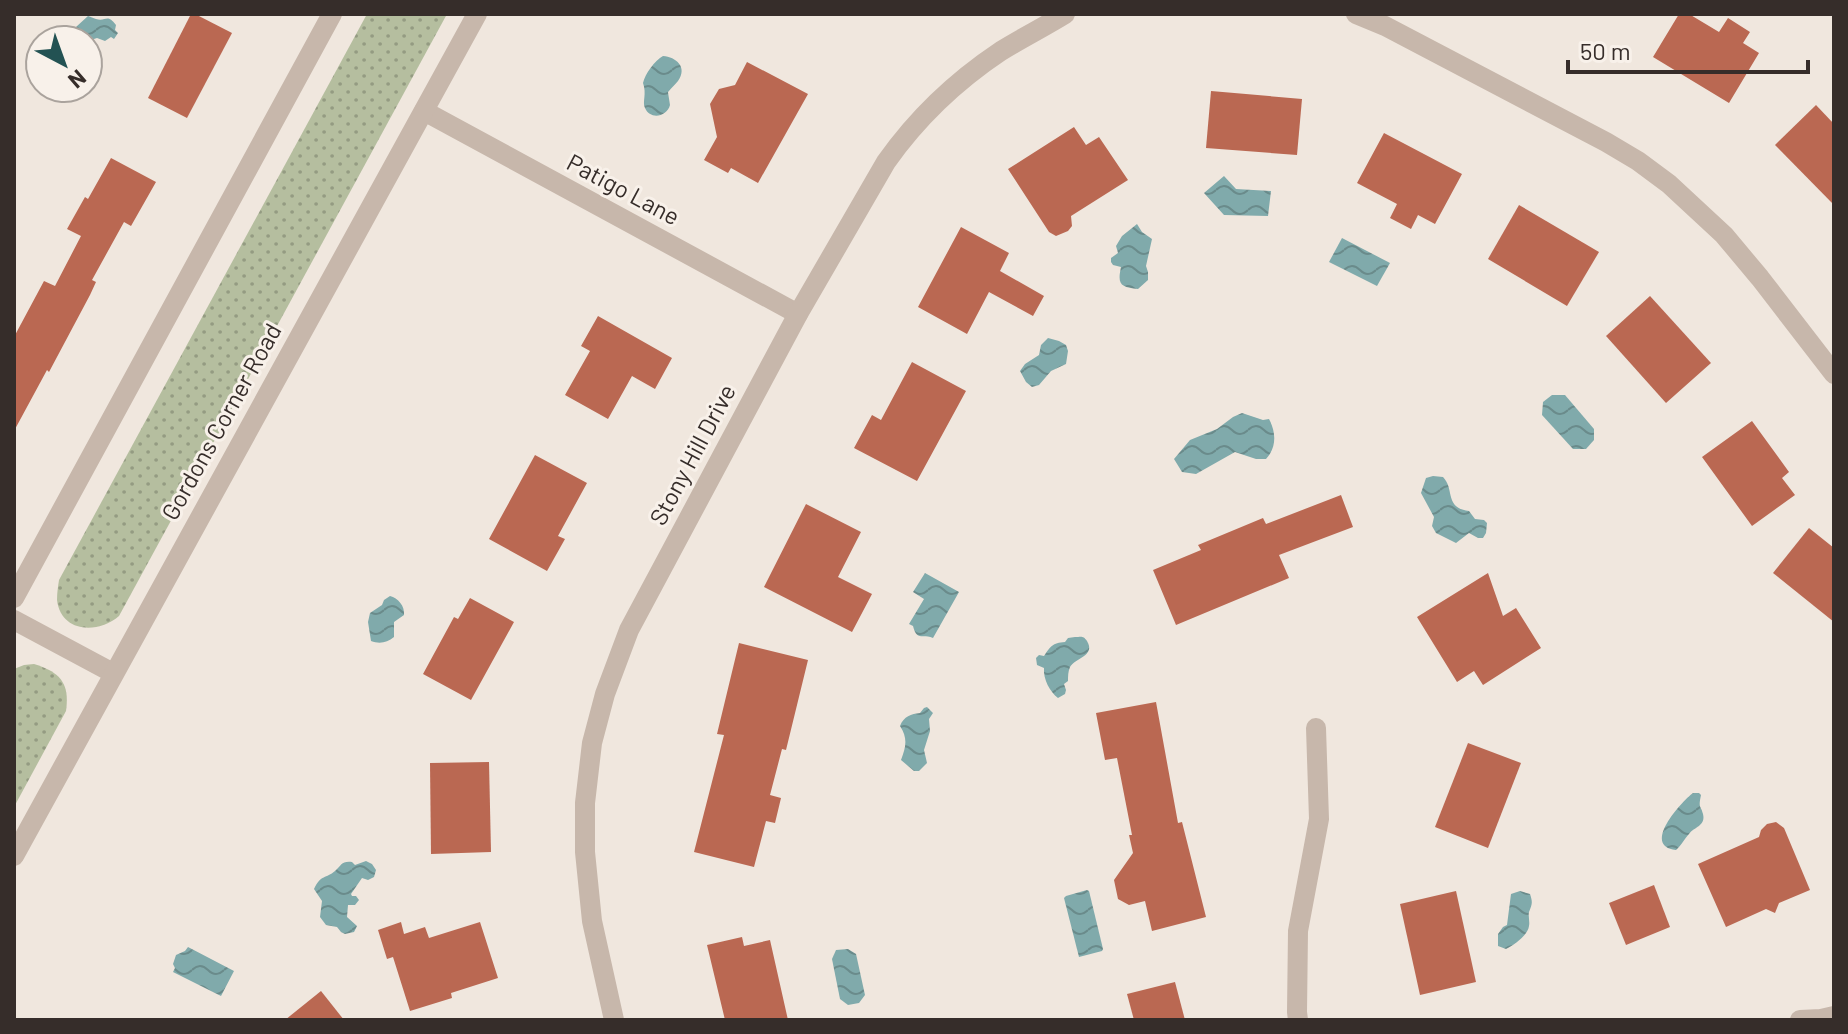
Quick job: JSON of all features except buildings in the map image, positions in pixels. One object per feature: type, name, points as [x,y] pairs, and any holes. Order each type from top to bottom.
[{"type":"street","points":[[14,598],[332,14]]},
{"type":"street","name":"Gordons Corner Road","points":[[14,856],[477,14]]},
{"type":"street","name":"Stony Hill Drive","points":[[614,1020],[592,921],[585,855],[585,803],[592,743],[605,694],[629,630],[798,314],[898,144],[964,78],[1002,51],[1065,14]]},
{"type":"street","points":[[1356,14],[1385,26],[1606,142],[1669,184],[1724,235],[1834,374]]},
{"type":"street","name":"Patigo Lane","points":[[424,111],[798,314]]},
{"type":"street","points":[[14,620],[113,673]]},
{"type":"street","points":[[1298,1020],[1298,931],[1319,819],[1316,728]]},
{"type":"street","points":[[1800,1020],[1834,1016]]},
{"type":"green space","points":[[367,14],[447,14],[119,616],[91,628],[73,624],[60,611],[57,600],[59,580]]},
{"type":"green space","points":[[34,664],[51,671],[61,680],[66,693],[66,711],[14,807],[14,669]]},
{"type":"water","points":[[88,16],[108,19],[116,25],[118,33],[114,39],[111,37],[105,41],[104,24],[79,24]]},
{"type":"water","points":[[663,56],[676,61],[682,71],[668,92],[668,109],[654,115],[645,108],[643,83],[651,68]]},
{"type":"water","points":[[1224,176],[1236,189],[1271,191],[1268,216],[1224,215],[1204,193]]},
{"type":"water","points":[[1137,224],[1152,239],[1146,266],[1148,280],[1138,289],[1122,284],[1121,267],[1111,262],[1111,258],[1118,253],[1116,246],[1122,236]]},
{"type":"water","points":[[1342,238],[1390,263],[1377,286],[1329,262]]},
{"type":"water","points":[[1048,338],[1066,345],[1066,364],[1051,371],[1039,385],[1032,387],[1020,371],[1039,355],[1041,345]]},
{"type":"water","points":[[1552,395],[1565,395],[1594,429],[1594,440],[1586,449],[1573,449],[1542,415],[1543,402]]},
{"type":"water","points":[[1242,413],[1269,419],[1274,439],[1266,459],[1235,452],[1196,474],[1182,472],[1174,459],[1190,440],[1217,429]]},
{"type":"water","points":[[1443,477],[1447,482],[1456,506],[1487,523],[1483,538],[1469,533],[1456,543],[1436,533],[1432,526],[1434,517],[1421,493],[1426,478]]},
{"type":"water","points":[[925,573],[959,592],[933,638],[918,636],[909,624],[924,599],[913,592]]},
{"type":"water","points":[[390,596],[400,603],[404,615],[394,622],[394,637],[389,641],[371,641],[370,613]]},
{"type":"water","points":[[1082,637],[1087,641],[1089,650],[1070,667],[1068,681],[1064,684],[1065,694],[1058,698],[1048,685],[1044,668],[1037,665],[1036,658],[1044,656],[1054,644],[1065,642],[1068,638]]},
{"type":"water","points":[[927,707],[933,713],[929,719],[930,731],[924,750],[927,763],[919,771],[914,771],[901,760],[905,743],[900,726],[906,718]]},
{"type":"water","points":[[1693,793],[1701,795],[1703,821],[1676,850],[1666,847],[1662,841],[1667,823]]},
{"type":"water","points":[[366,861],[376,870],[374,877],[368,880],[362,878],[351,894],[359,900],[355,905],[348,905],[347,917],[357,926],[354,932],[345,934],[337,927],[326,925],[320,917],[322,901],[314,889],[321,879],[344,863],[352,862],[355,865]]},
{"type":"water","points":[[1087,890],[1103,949],[1079,957],[1064,898]]},
{"type":"water","points":[[1520,891],[1531,897],[1529,926],[1517,942],[1506,949],[1498,946],[1498,934],[1507,925],[1511,894]]},
{"type":"water","points":[[188,947],[234,971],[221,996],[173,972],[176,955]]},
{"type":"water","points":[[848,949],[856,954],[865,995],[859,1003],[848,1005],[840,999],[832,959],[836,950]]}]
